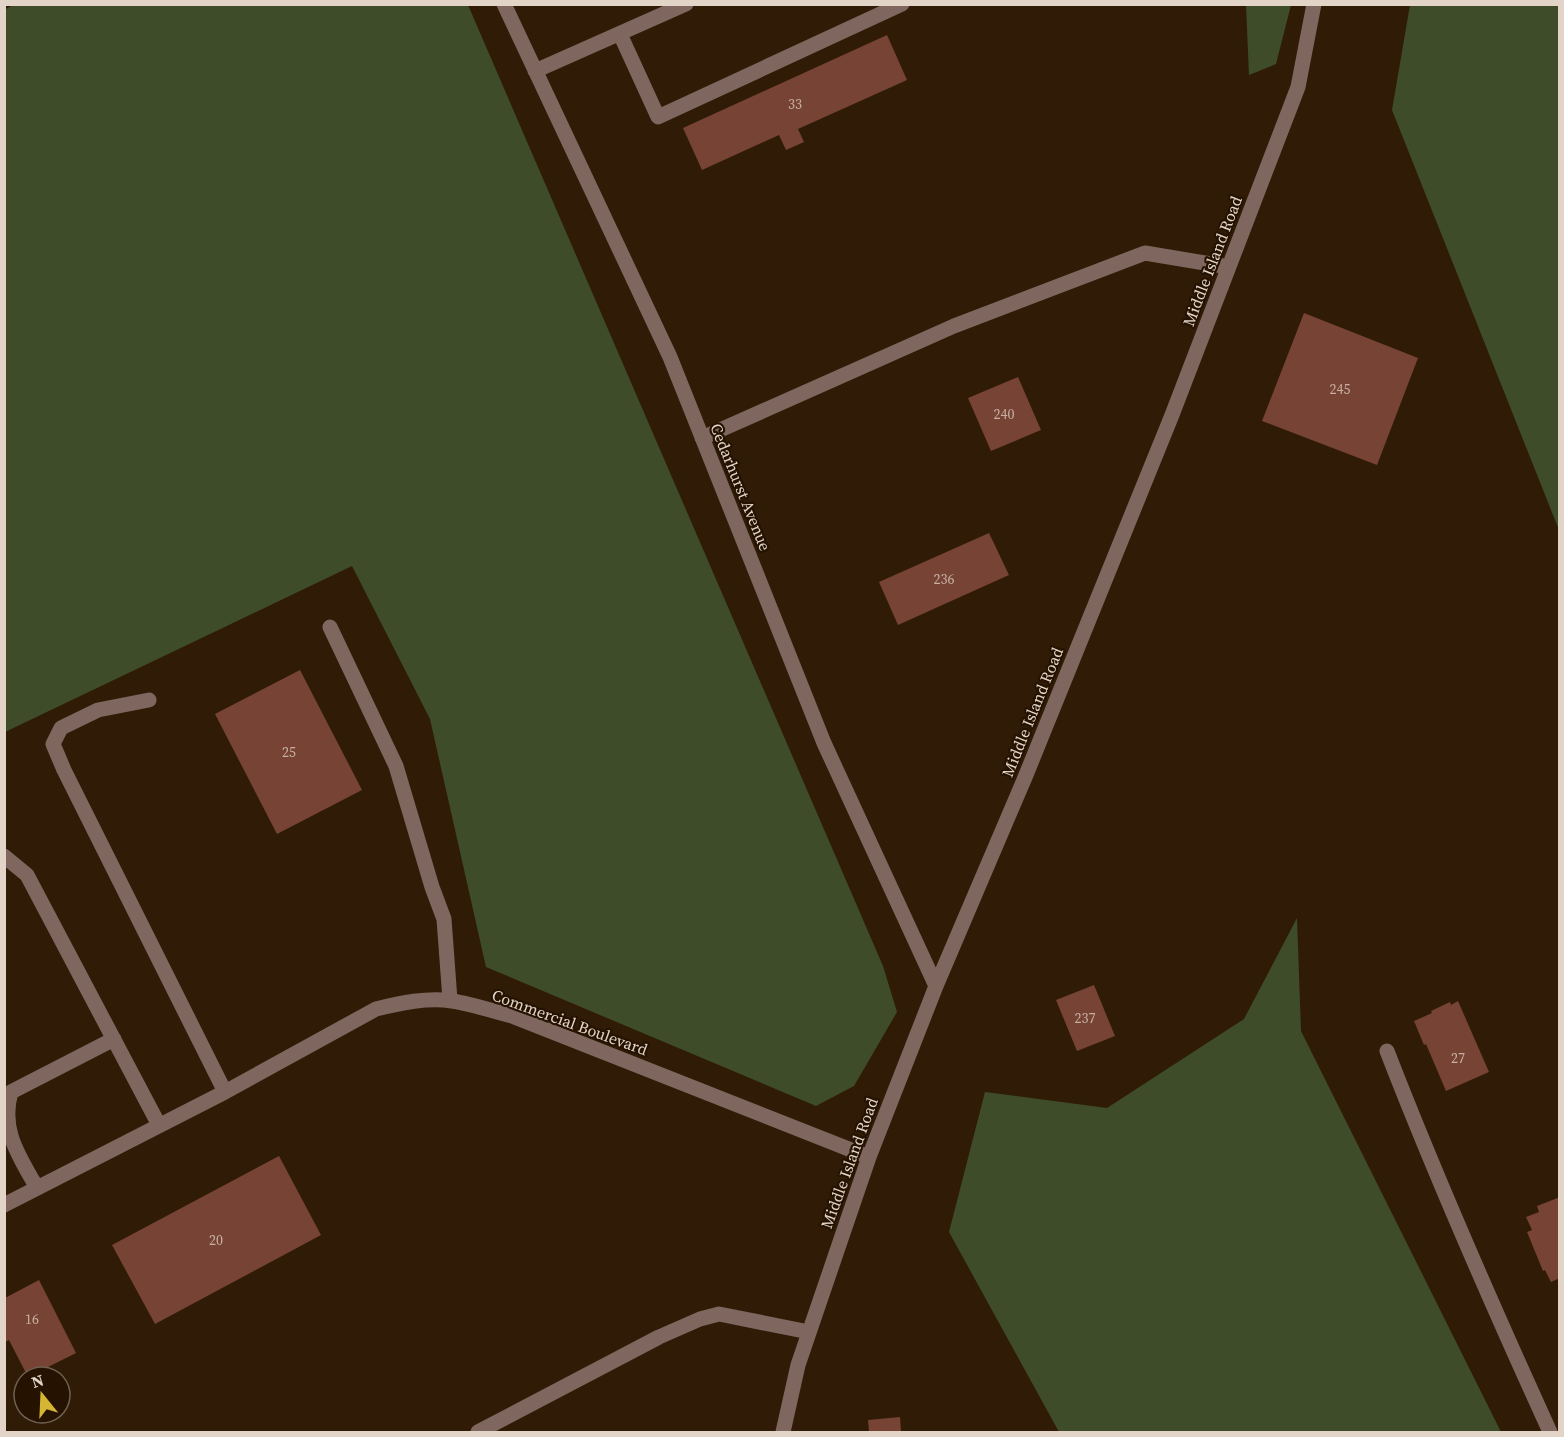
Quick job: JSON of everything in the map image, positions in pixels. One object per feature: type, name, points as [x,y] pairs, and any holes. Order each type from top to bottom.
[{"type":"street","name":"Cedarhurst Avenue","points":[[504,4],[670,357],[824,742],[936,986]]},
{"type":"street","points":[[535,71],[686,4]]},
{"type":"street","points":[[620,34],[658,117],[902,4]]},
{"type":"street","name":"Middle Island Road","points":[[783,1432],[798,1365],[869,1157],[936,986],[1026,775],[1168,426],[1298,87],[1314,4]]},
{"type":"street","points":[[702,438],[954,326],[1145,253],[1229,267]]},
{"type":"street","points":[[330,627],[396,766],[432,887],[444,919],[450,1000]]},
{"type":"street","points":[[149,700],[98,710],[61,728],[53,744],[225,1092]]},
{"type":"street","points":[[4,856],[27,875],[159,1125]]},
{"type":"street","name":"Commercial Boulevard","points":[[4,1205],[225,1092],[376,1009],[402,1003],[450,1000],[512,1016],[869,1157]]},
{"type":"street","points":[[37,1188],[11,1143],[5,1125],[5,1107],[11,1092],[114,1039]]},
{"type":"street","points":[[1387,1051],[1435,1173],[1550,1432]]},
{"type":"street","points":[[478,1432],[659,1337],[700,1319],[719,1314],[809,1332]]},
{"type":"green space","points":[[15,4],[468,5],[883,966],[897,1012],[854,1086],[816,1106],[486,967],[430,719],[352,566],[5,732],[4,10]]},
{"type":"green space","points":[[1246,5],[1291,5],[1276,64],[1249,75]]},
{"type":"green space","points":[[1410,5],[1559,5],[1559,530],[1392,110]]},
{"type":"green space","points":[[1297,918],[1301,1031],[1501,1432],[1059,1432],[949,1232],[985,1092],[1107,1108],[1244,1019]]},
{"type":"building","points":[[887,35],[907,80],[798,129],[804,142],[786,150],[779,135],[702,170],[683,128]]},
{"type":"building","points":[[1304,313],[1418,358],[1377,465],[1262,421]]},
{"type":"building","points":[[1018,377],[1041,430],[991,451],[968,398]]},
{"type":"building","points":[[989,533],[1009,575],[898,625],[879,582]]},
{"type":"building","points":[[300,670],[362,790],[277,834],[215,714]]},
{"type":"building","points":[[1094,985],[1115,1036],[1077,1051],[1056,1000]]},
{"type":"building","points":[[1458,1001],[1489,1072],[1446,1091],[1414,1021],[1450,1002],[1451,1005]]},
{"type":"building","points":[[279,1156],[321,1235],[155,1324],[112,1245]]},
{"type":"building","points":[[1560,1197],[1560,1278],[1551,1282],[1545,1270],[1543,1271],[1527,1232],[1532,1230],[1526,1217],[1539,1212],[1537,1206]]},
{"type":"building","points":[[39,1280],[76,1353],[52,1365],[22,1365],[9,1340],[5,1342],[5,1298]]},
{"type":"building","points":[[900,1417],[901,1432],[869,1432],[868,1420]]}]
